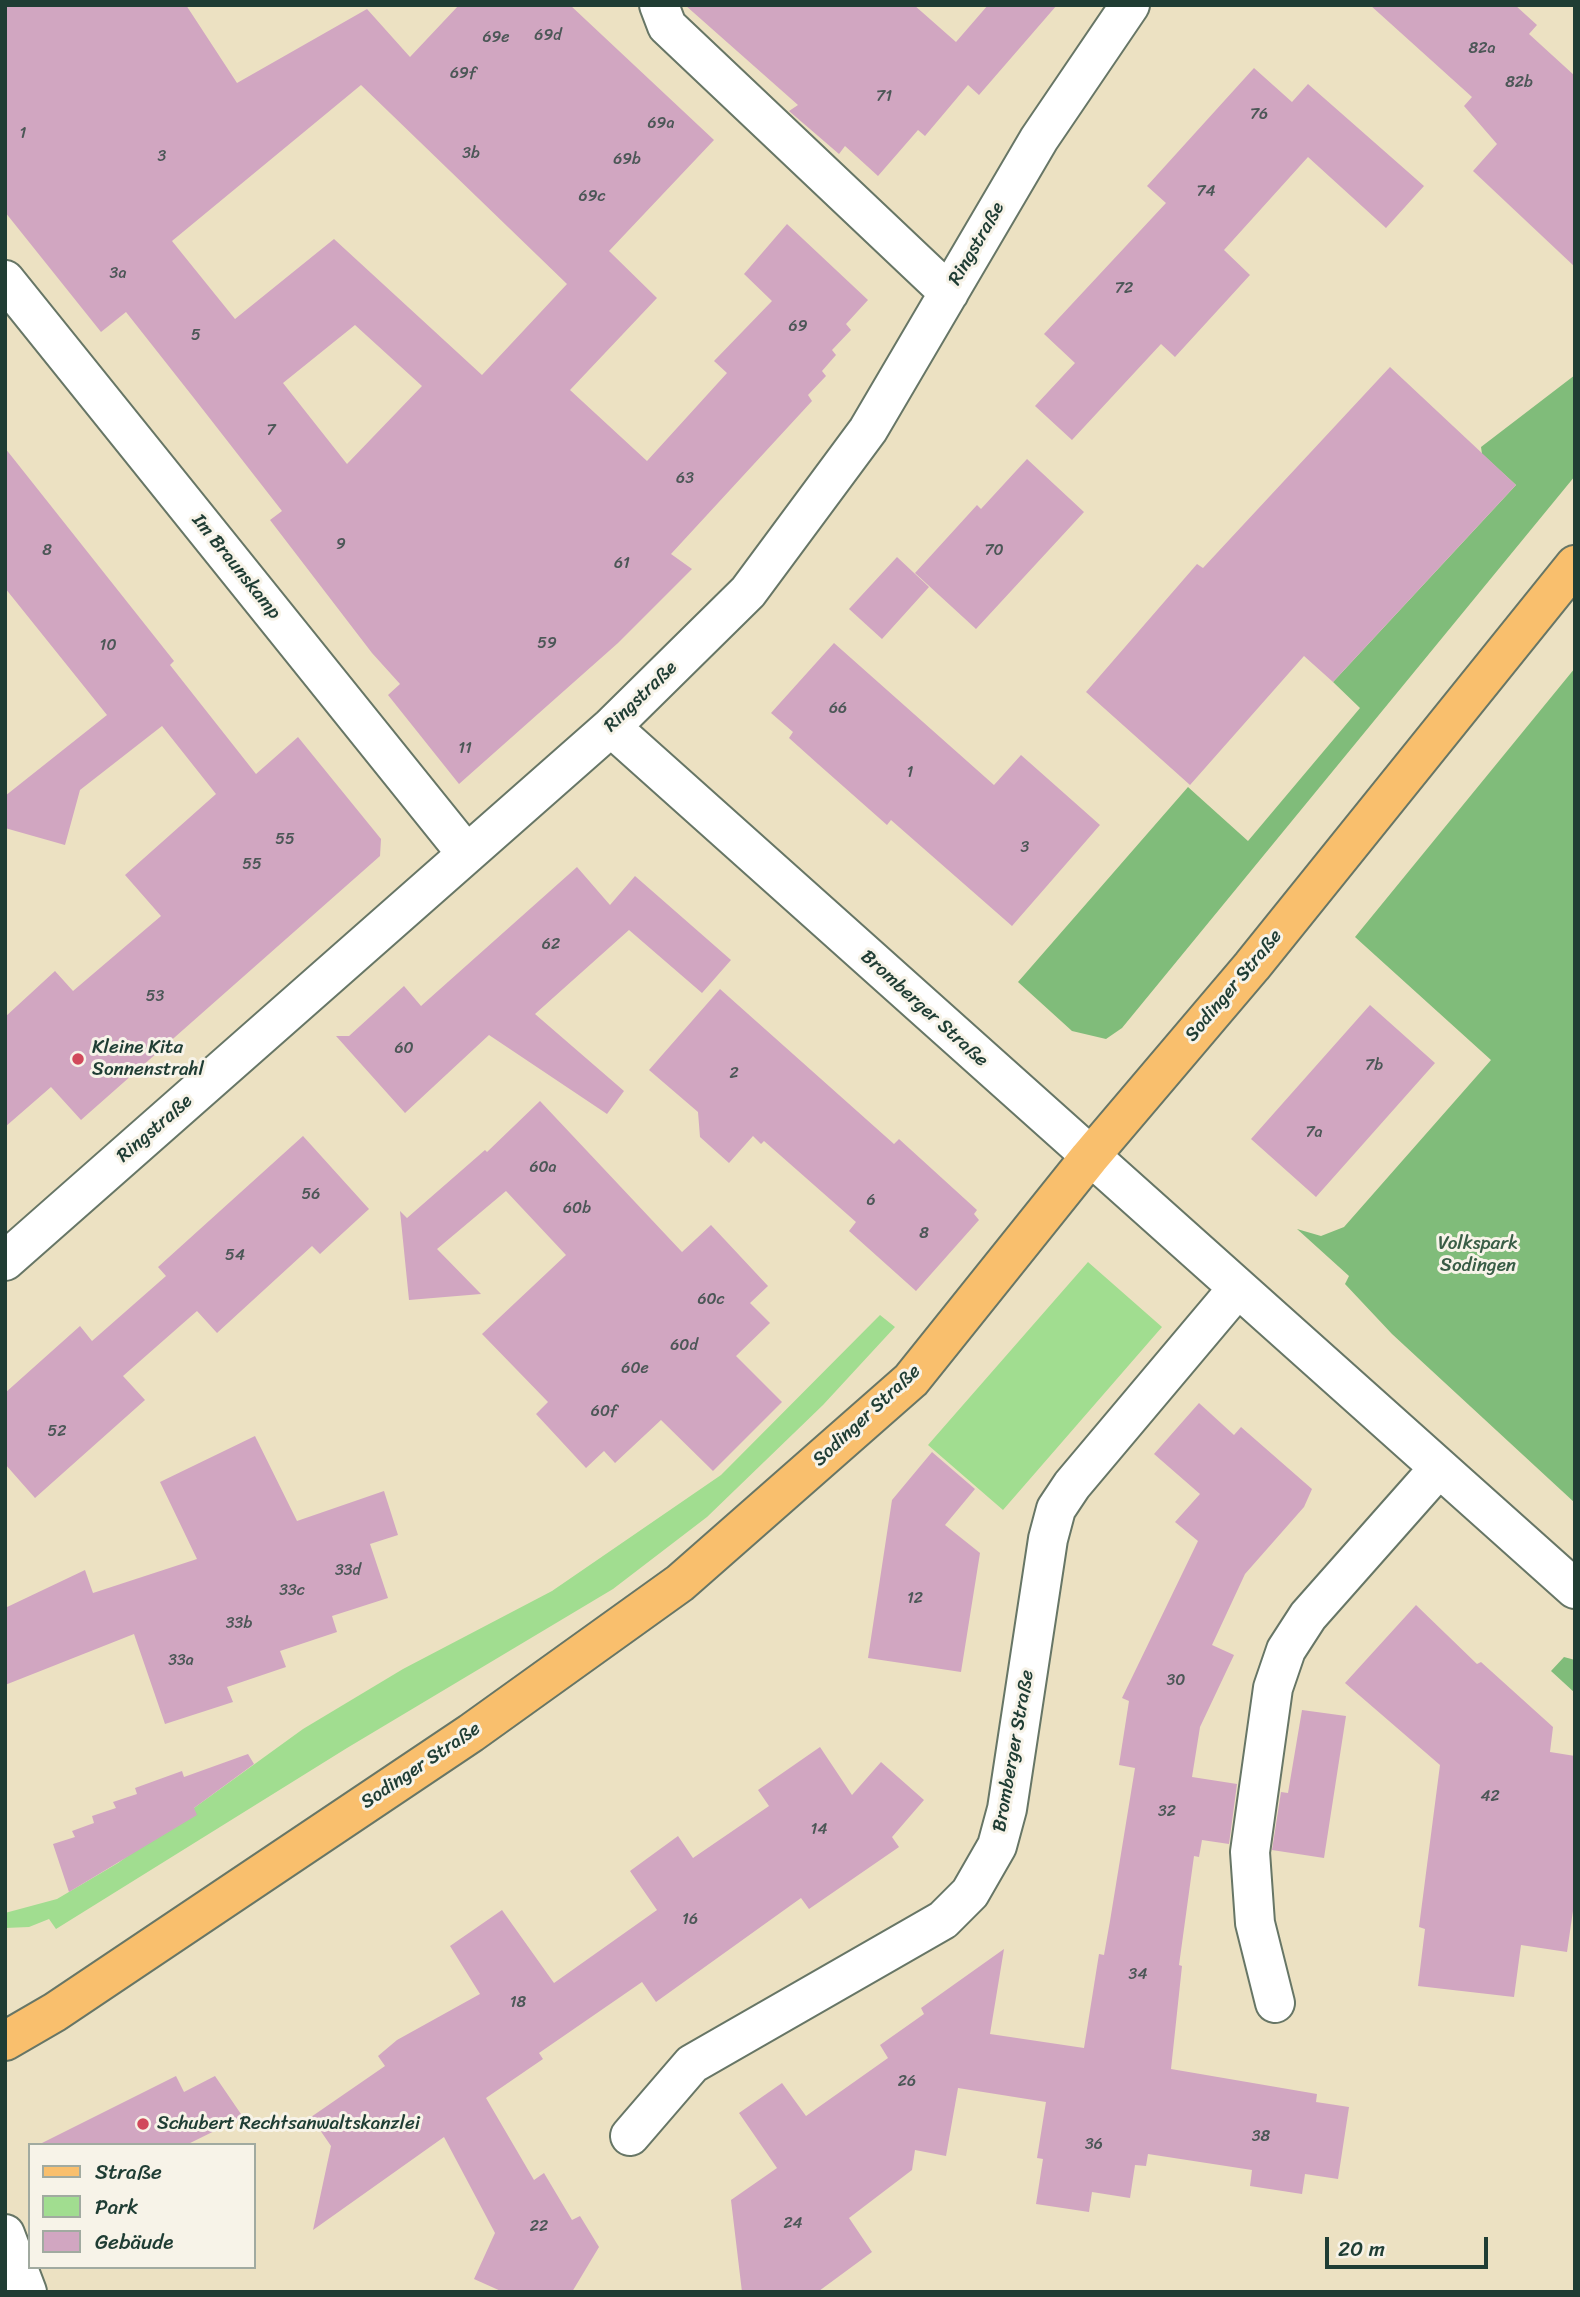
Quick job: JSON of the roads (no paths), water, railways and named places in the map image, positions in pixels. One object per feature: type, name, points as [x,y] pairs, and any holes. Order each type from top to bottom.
[{"type":"main road","name":"Sodinger Straße","points":[[5,2041],[64,2006],[471,1733],[680,1583],[911,1380],[1089,1158],[1252,966],[1575,565]]},
{"type":"street","points":[[659,5],[667,26],[949,293]]},
{"type":"street","name":"Ringstraße","points":[[5,1261],[611,727],[748,592],[868,430],[1039,139],[1130,5]]},
{"type":"street","name":"Im Braunskamp","points":[[5,280],[466,853]]},
{"type":"street","name":"Bromberger Straße","points":[[611,727],[1089,1158],[1575,1589]]},
{"type":"street","name":"Bromberger Straße","points":[[630,2136],[692,2064],[943,1920],[970,1893],[997,1846],[1007,1809],[1048,1539],[1056,1509],[1072,1485],[1237,1289]]},
{"type":"street","points":[[1275,2003],[1255,1923],[1250,1852],[1273,1688],[1286,1650],[1308,1616],[1439,1468]]},
{"type":"street","points":[[5,2234],[27,2292]]},
{"type":"place","name":"Kleine Kita Sonnenstrahl","points":[[78,1059]]},
{"type":"place","name":"Schubert Rechtsanwaltskanzlei","points":[[143,2124]]},
{"type":"park label","name":"Volkspark Sodingen","points":[[1478,1255]]}]
